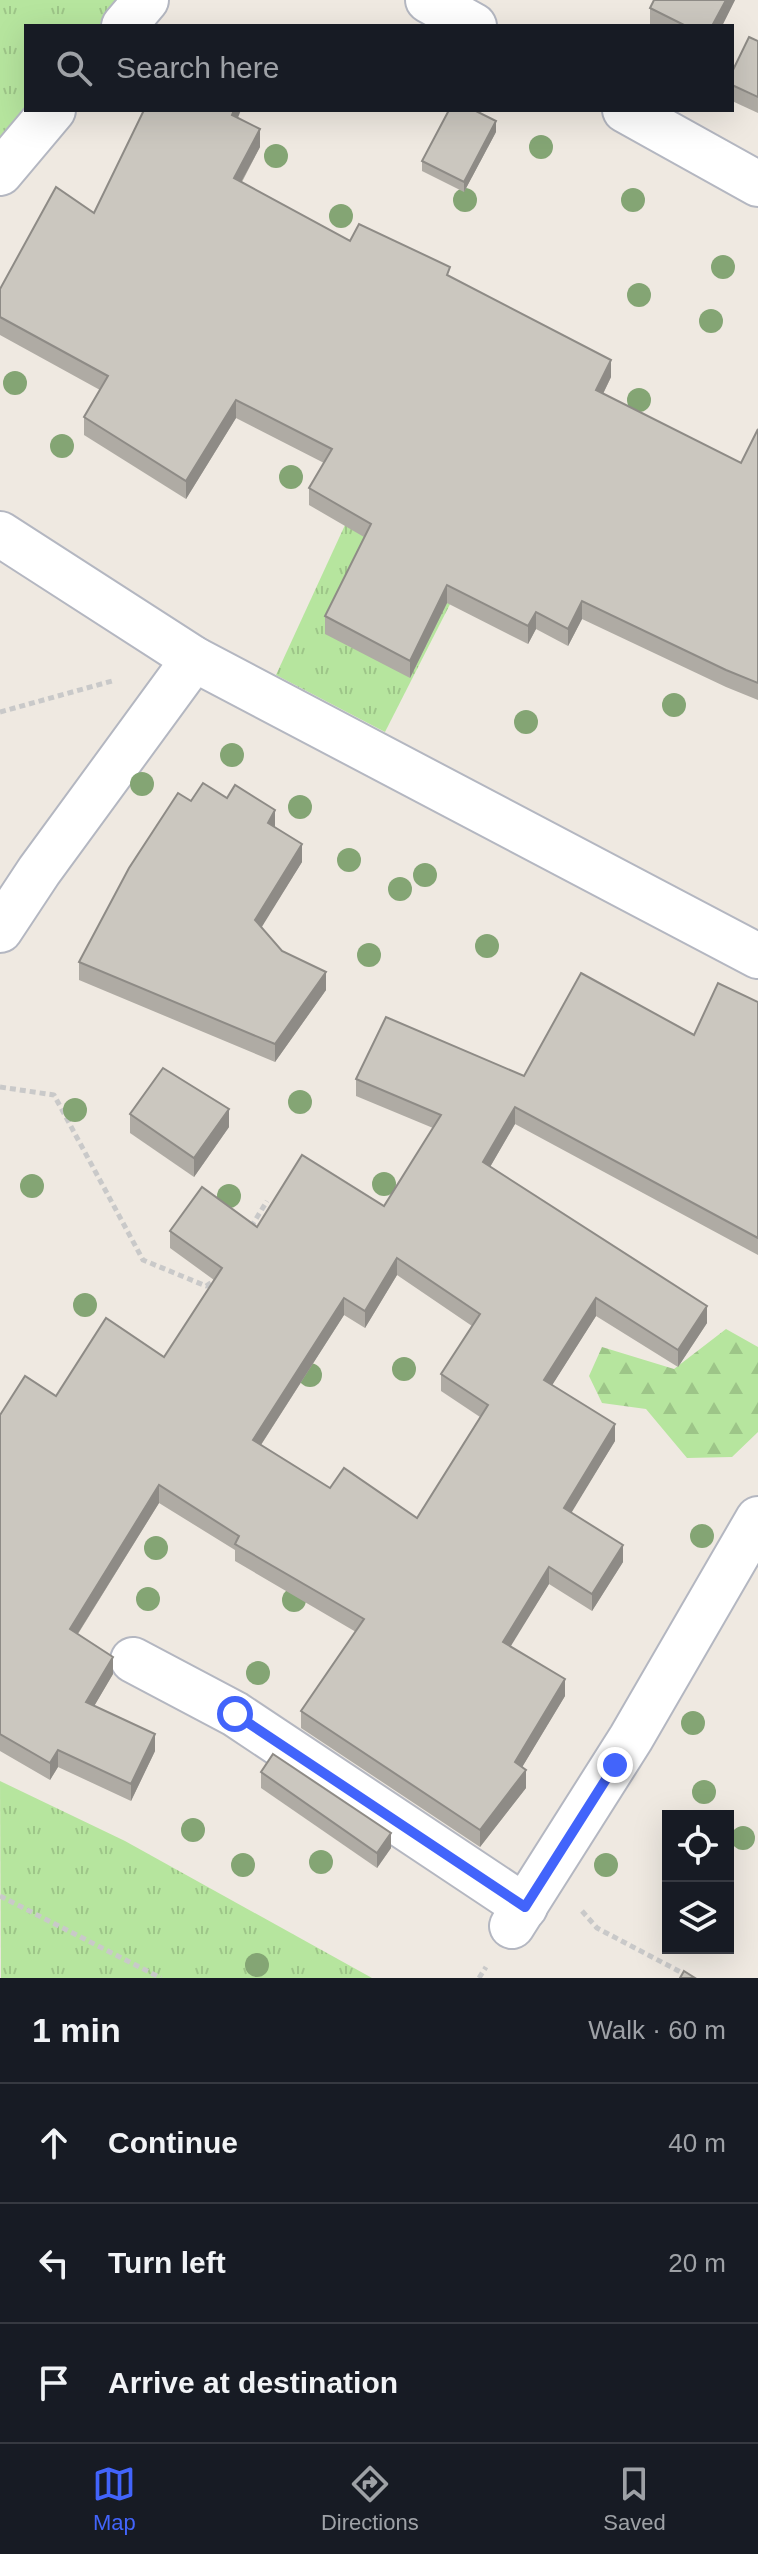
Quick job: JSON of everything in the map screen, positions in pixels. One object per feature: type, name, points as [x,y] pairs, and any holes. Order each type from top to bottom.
[{"type":"street","points":[[126,24],[146,0]]},
{"type":"street","points":[[428,0],[470,24]]},
{"type":"street","points":[[0,173],[51,112]]},
{"type":"street","points":[[629,112],[758,184]]},
{"type":"street","points":[[0,534],[194,659],[758,956]]},
{"type":"street","points":[[0,930],[39,871],[194,659]]},
{"type":"street","points":[[133,1660],[235,1714],[519,1916],[658,1693],[758,1519]]},
{"type":"path","points":[[0,712],[116,680]]},
{"type":"path","points":[[0,1087],[54,1095],[143,1260],[206,1286],[220,1277]]},
{"type":"path","points":[[244,1239],[267,1201]]},
{"type":"path","points":[[549,1869],[597,1928],[692,1978]]},
{"type":"path","points":[[0,1896],[161,1978]]},
{"type":"green space","points":[[0,0],[135,0],[113,24],[24,24],[25,112],[0,149]]},
{"type":"green space","points":[[408,388],[526,455],[385,732],[276,675]]},
{"type":"green space","points":[[726,1329],[758,1347],[758,1432],[732,1457],[687,1458],[646,1409],[602,1403],[589,1376],[602,1347],[674,1369]]},
{"type":"green space","points":[[0,1781],[125,1841],[372,1978],[1,1978]]},
{"type":"building","points":[[654,0],[726,0],[713,24],[682,24],[650,8]]},
{"type":"building","points":[[749,37],[758,41],[758,97],[734,86],[734,68]]},
{"type":"building","points":[[143,112],[233,112],[232,115],[260,129],[234,178],[350,241],[359,224],[450,267],[447,275],[611,360],[596,390],[741,463],[758,429],[758,683],[582,601],[568,629],[536,612],[528,626],[447,585],[410,661],[325,616],[371,524],[309,488],[332,449],[236,400],[186,481],[84,417],[108,376],[0,317],[0,289],[56,187],[94,213]]},
{"type":"building","points":[[448,112],[478,112],[496,121],[464,182],[422,161]]},
{"type":"building","points":[[203,783],[227,798],[235,785],[275,810],[268,823],[302,844],[255,920],[282,951],[326,972],[275,1044],[79,962],[129,868],[178,793],[191,801]]},
{"type":"building","points":[[581,973],[694,1035],[718,983],[758,1002],[758,1238],[515,1107],[483,1162],[707,1306],[678,1350],[596,1298],[544,1380],[615,1424],[564,1508],[623,1545],[592,1594],[549,1567],[503,1642],[565,1679],[515,1762],[526,1770],[480,1830],[301,1711],[364,1619],[235,1544],[239,1536],[159,1485],[70,1629],[113,1657],[86,1702],[155,1734],[131,1784],[58,1750],[50,1763],[0,1734],[0,1415],[25,1376],[56,1396],[106,1318],[164,1357],[222,1268],[170,1231],[202,1187],[257,1227],[302,1155],[384,1206],[441,1115],[356,1079],[386,1017],[524,1076]],"holes":[[[397,1258],[480,1314],[441,1374],[488,1405],[417,1518],[344,1468],[330,1488],[253,1440],[344,1298],[365,1311]]]},
{"type":"building","points":[[163,1068],[229,1109],[194,1158],[130,1114]]},
{"type":"building","points":[[273,1754],[391,1833],[377,1853],[261,1772]]},
{"type":"building","points":[[684,1971],[695,1978],[680,1978]]},
{"type":"route","points":[[235,1714],[525,1907],[615,1765]]}]
